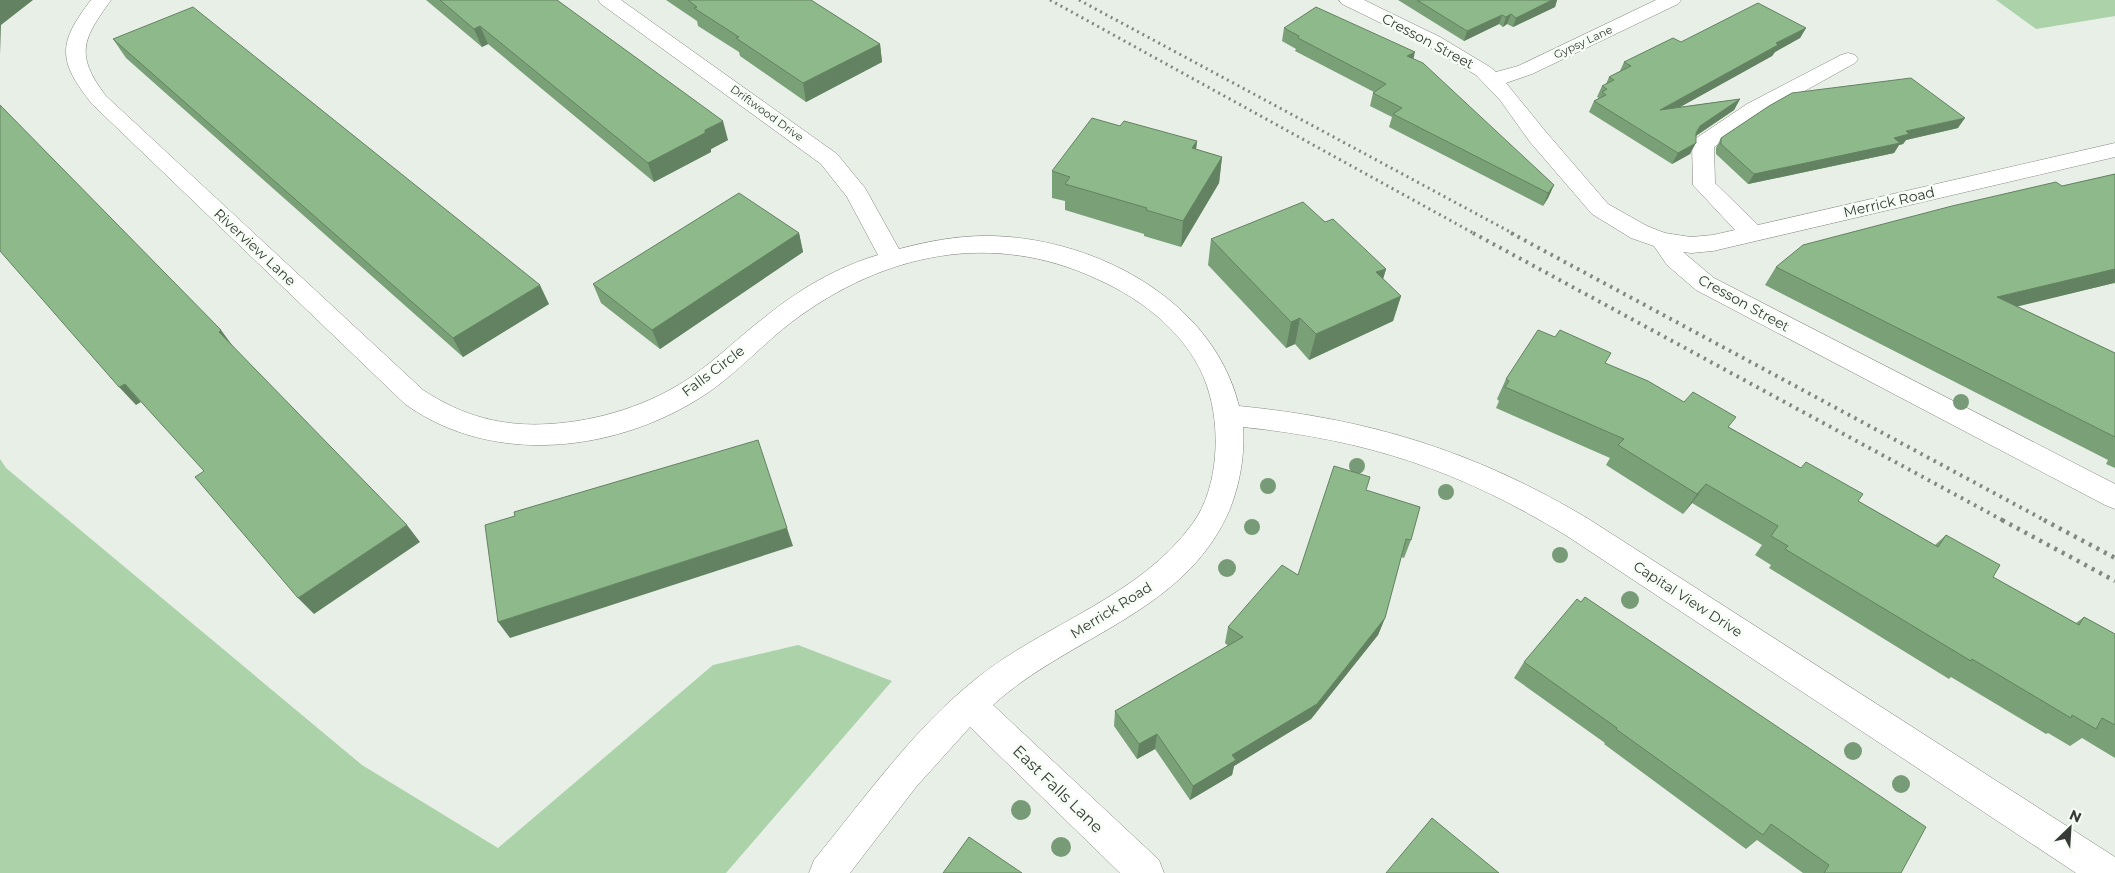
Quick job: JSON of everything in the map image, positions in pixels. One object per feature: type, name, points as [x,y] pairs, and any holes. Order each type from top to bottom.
[{"type":"street","name":"Riverview Lane","points":[[101,0],[80,30],[76,55],[76,64],[81,77],[99,100],[414,397],[435,412],[460,422],[487,431],[515,434]]},
{"type":"street","name":"Driftwood Drive","points":[[608,0],[828,159],[843,173],[871,215],[891,258]]},
{"type":"street","name":"Cresson Street","points":[[1349,0],[1454,52],[1483,71],[1508,96],[1538,137],[1600,208],[1639,232],[1662,240],[1669,252],[1705,284],[2115,497]]},
{"type":"street","name":"Gypsy Lane","points":[[1493,80],[1531,67],[1671,0]]},
{"type":"street","points":[[1372,11],[1392,2]]},
{"type":"street","points":[[1753,234],[1704,185],[1703,144],[1755,109],[1848,59]]},
{"type":"street","name":"Merrick Road","points":[[1662,240],[1691,244],[1713,243],[2115,150]]},
{"type":"street","name":"Merrick Road","points":[[827,873],[921,757],[970,705],[1024,661],[1112,613],[1155,584],[1185,558],[1207,528],[1224,489],[1230,456],[1229,415],[1217,375],[1199,343],[1175,317],[1148,296],[1120,278],[1058,254],[1025,246],[987,244],[938,249],[891,258]]},
{"type":"street","name":"Falls Circle","points":[[515,434],[543,435],[581,431],[608,425],[664,405],[710,377],[785,314],[810,296],[839,279],[891,258]]},
{"type":"street","name":"Capital View Drive","points":[[1229,415],[1292,422],[1348,432],[1388,442],[1439,458],[1517,491],[1577,527],[2108,873]]},
{"type":"street","name":"East Falls Lane","points":[[970,705],[1146,873]]},
{"type":"green space","points":[[1996,0],[2115,0],[2115,16],[2036,29]]},
{"type":"green space","points":[[0,459],[6,468],[362,765],[498,848],[713,665],[798,645],[892,681],[726,873],[0,873]]},
{"type":"building","points":[[440,0],[557,0],[723,121],[705,130],[705,133],[648,163],[480,26],[474,29]]},
{"type":"building","points":[[688,0],[811,0],[880,44],[803,83],[736,38],[739,37],[694,8],[697,7]]},
{"type":"building","points":[[1417,0],[1552,0],[1516,18],[1511,14],[1506,17],[1502,15],[1467,31]]},
{"type":"building","points":[[1758,3],[1806,28],[1776,43],[1778,45],[1660,110],[1740,99],[1700,126],[1696,133],[1696,143],[1678,153],[1594,101],[1606,95],[1602,92],[1607,89],[1602,86],[1614,80],[1609,77],[1631,66],[1624,62],[1673,38],[1681,42]]},
{"type":"building","points":[[193,7],[540,285],[453,338],[113,39]]},
{"type":"building","points":[[1316,7],[1415,52],[1407,56],[1423,63],[1554,185],[1548,193],[1393,114],[1402,108],[1373,93],[1386,84],[1298,38],[1299,36],[1284,28]]},
{"type":"building","points":[[1911,78],[1965,118],[1906,131],[1909,134],[1894,138],[1900,143],[1754,174],[1721,144],[1721,138],[1792,93]]},
{"type":"building","points":[[0,105],[221,330],[219,332],[407,525],[298,598],[195,477],[204,471],[125,384],[119,387],[0,251]]},
{"type":"building","points":[[1092,118],[1120,126],[1124,121],[1197,141],[1192,148],[1222,157],[1183,221],[1146,210],[1147,208],[1065,184],[1070,177],[1052,171]]},
{"type":"building","points":[[2115,174],[2115,269],[1997,297],[2115,353],[2115,437],[1776,267],[1803,245],[1952,206],[2056,182],[2062,186]]},
{"type":"building","points":[[739,193],[799,233],[652,330],[593,284]]},
{"type":"building","points":[[1303,202],[1325,222],[1333,219],[1386,269],[1376,272],[1401,296],[1316,334],[1300,318],[1291,322],[1211,239]]},
{"type":"building","points":[[1538,330],[1555,337],[1560,330],[1611,353],[1605,363],[1648,381],[1684,402],[1693,392],[1736,417],[1728,427],[1801,468],[1806,462],[1863,494],[1858,501],[1938,547],[1946,535],[2000,565],[1993,577],[2079,625],[2084,617],[2115,634],[2115,725],[2102,718],[2096,729],[2072,715],[2071,718],[1972,659],[1971,661],[1785,549],[1788,546],[1771,536],[1778,526],[1706,484],[1697,494],[1618,445],[1624,439],[1505,387],[1509,381],[1506,379]]},
{"type":"building","points":[[758,440],[787,528],[498,622],[485,525],[515,516],[514,512]]},
{"type":"building","points":[[1334,466],[1370,477],[1366,490],[1420,507],[1411,540],[1406,539],[1385,618],[1317,704],[1232,755],[1236,760],[1193,786],[1157,734],[1139,744],[1115,711],[1243,637],[1228,627],[1282,565],[1298,575]]},
{"type":"building","points":[[1585,597],[1926,827],[1901,873],[1824,873],[1829,865],[1771,824],[1763,835],[1524,662],[1577,599],[1581,602]]},
{"type":"building","points":[[1432,818],[1499,873],[1386,873]]},
{"type":"building","points":[[969,837],[1022,873],[943,873]]},
{"type":"railway","points":[[1050,0],[1475,234]]},
{"type":"railway","points":[[1079,0],[1514,234]]},
{"type":"railway","points":[[1473,233],[2004,521]]},
{"type":"railway","points":[[1511,233],[2046,521]]},
{"type":"railway","points":[[2002,520],[2115,581]]},
{"type":"railway","points":[[2044,520],[2115,558]]}]
